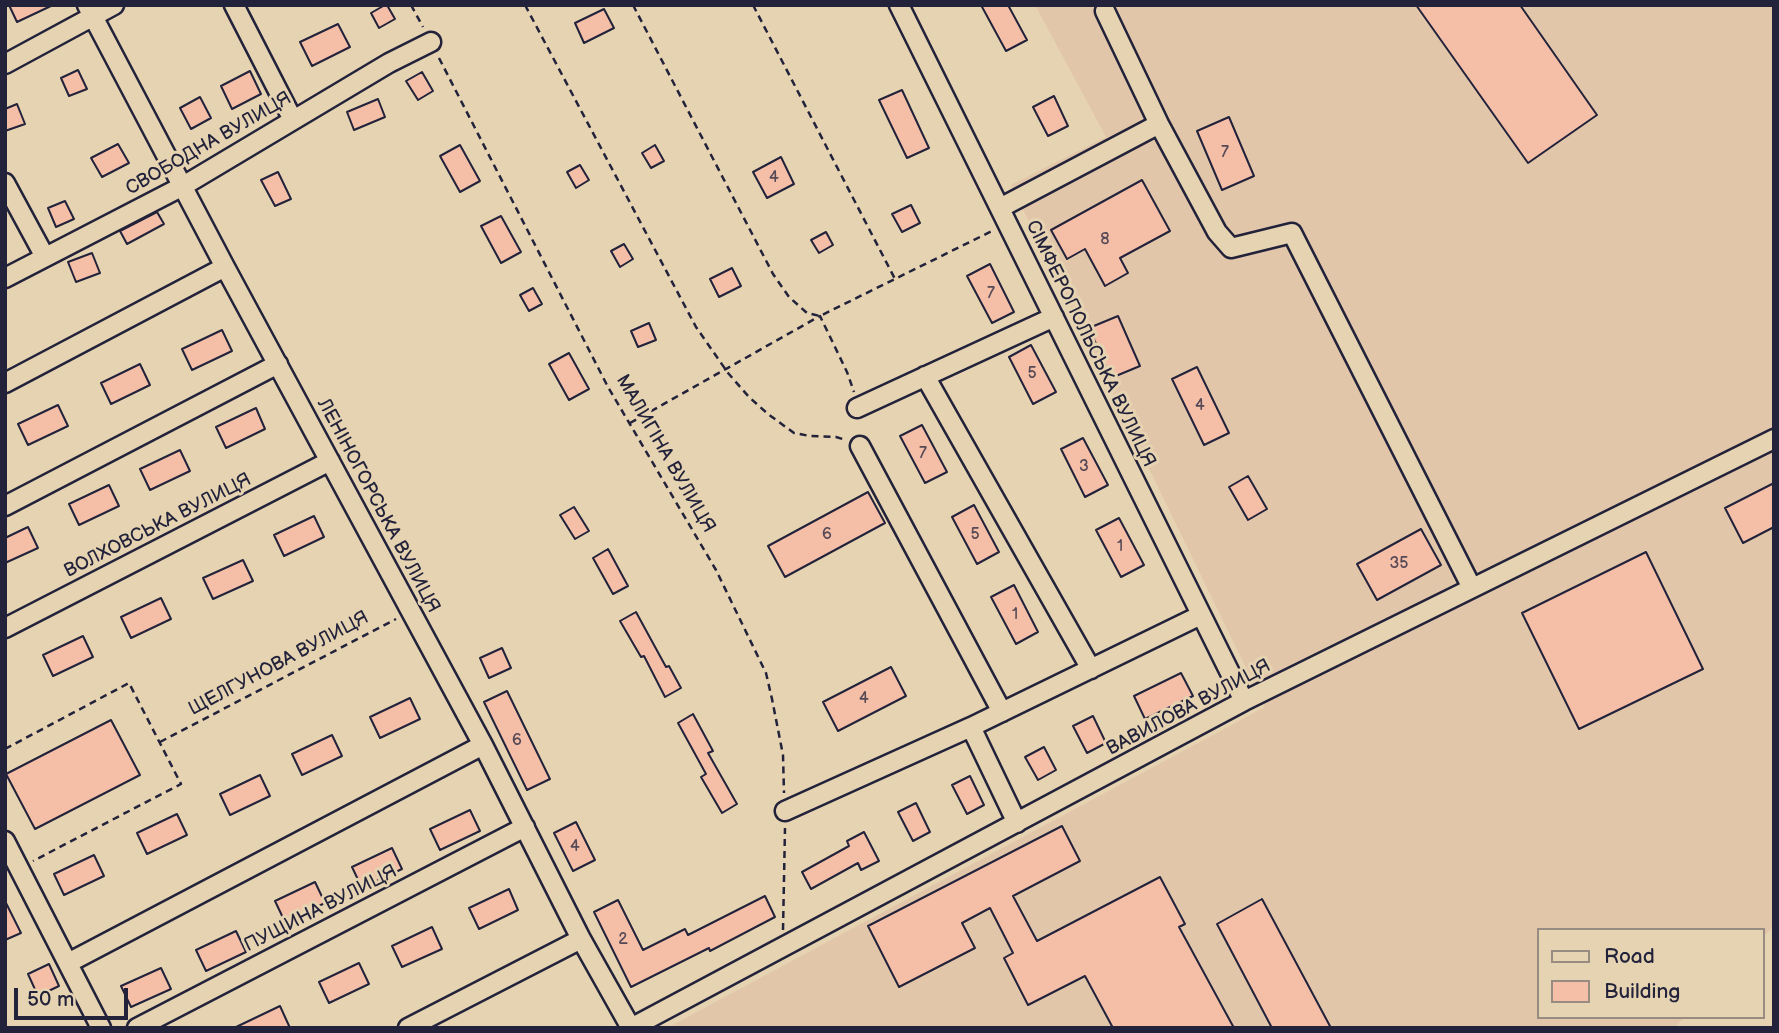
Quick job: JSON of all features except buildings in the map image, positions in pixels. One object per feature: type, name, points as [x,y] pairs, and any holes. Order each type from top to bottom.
[{"type":"street","points":[[5,64],[90,11],[114,5]]},
{"type":"street","points":[[234,5],[293,120]]},
{"type":"street","name":"СІМФЕРОПОЛЬСЬКА ВУЛИЦЯ","points":[[900,5],[1244,701]]},
{"type":"street","name":"ЛЕНІНОГОРСЬКА ВУЛИЦЯ","points":[[90,11],[483,745],[581,939],[631,1028]]},
{"type":"street","points":[[1105,11],[1159,124],[1217,232],[1231,248],[1292,233],[1472,588]]},
{"type":"street","name":"СВОБОДНА ВУЛИЦЯ","points":[[5,278],[183,186],[389,63],[430,42]]},
{"type":"street","points":[[1004,216],[1159,124]]},
{"type":"street","points":[[5,183],[45,257]]},
{"type":"street","points":[[5,383],[225,267]]},
{"type":"street","points":[[857,408],[1054,317]]},
{"type":"street","points":[[5,506],[278,364]]},
{"type":"street","points":[[925,376],[1091,668]]},
{"type":"street","name":"ВАВИЛОВА ВУЛИЦЯ","points":[[631,1028],[1244,701],[1774,439]]},
{"type":"street","points":[[860,446],[1002,712]]},
{"type":"street","name":"ВОЛХОВСЬКА ВУЛИЦЯ","points":[[5,628],[330,461]]},
{"type":"street","points":[[785,811],[971,727],[1201,615]]},
{"type":"street","points":[[971,727],[1017,823]]},
{"type":"street","points":[[68,963],[483,745]]},
{"type":"street","name":"ПУЩИНА ВУЛИЦЯ","points":[[137,1028],[524,827]]},
{"type":"street","points":[[5,841],[101,1028]]},
{"type":"street","points":[[408,1028],[581,939]]},
{"type":"path","name":"МАЛИГІНА ВУЛИЦЯ","points":[[411,5],[602,374],[716,570],[766,673],[783,755],[783,947]]},
{"type":"path","points":[[525,5],[696,327],[725,370],[749,397],[794,433],[836,437],[860,446]]},
{"type":"path","points":[[633,5],[773,274],[789,297],[807,313],[820,316]]},
{"type":"path","points":[[753,5],[895,279]]},
{"type":"path","points":[[630,423],[820,316],[895,279],[1004,216]]},
{"type":"path","points":[[820,316],[847,372],[857,408]]},
{"type":"path","name":"ЩЕЛГУНОВА ВУЛИЦЯ","points":[[160,742],[411,611]]},
{"type":"path","points":[[5,749],[129,683],[181,784],[19,868]]},
{"type":"shaded area","points":[[1035,5],[1774,5],[1774,926],[1765,935],[1765,928],[1538,928],[1538,1019],[1683,1019],[1674,1028],[667,1028],[1265,707],[1011,185],[1106,137]]}]
